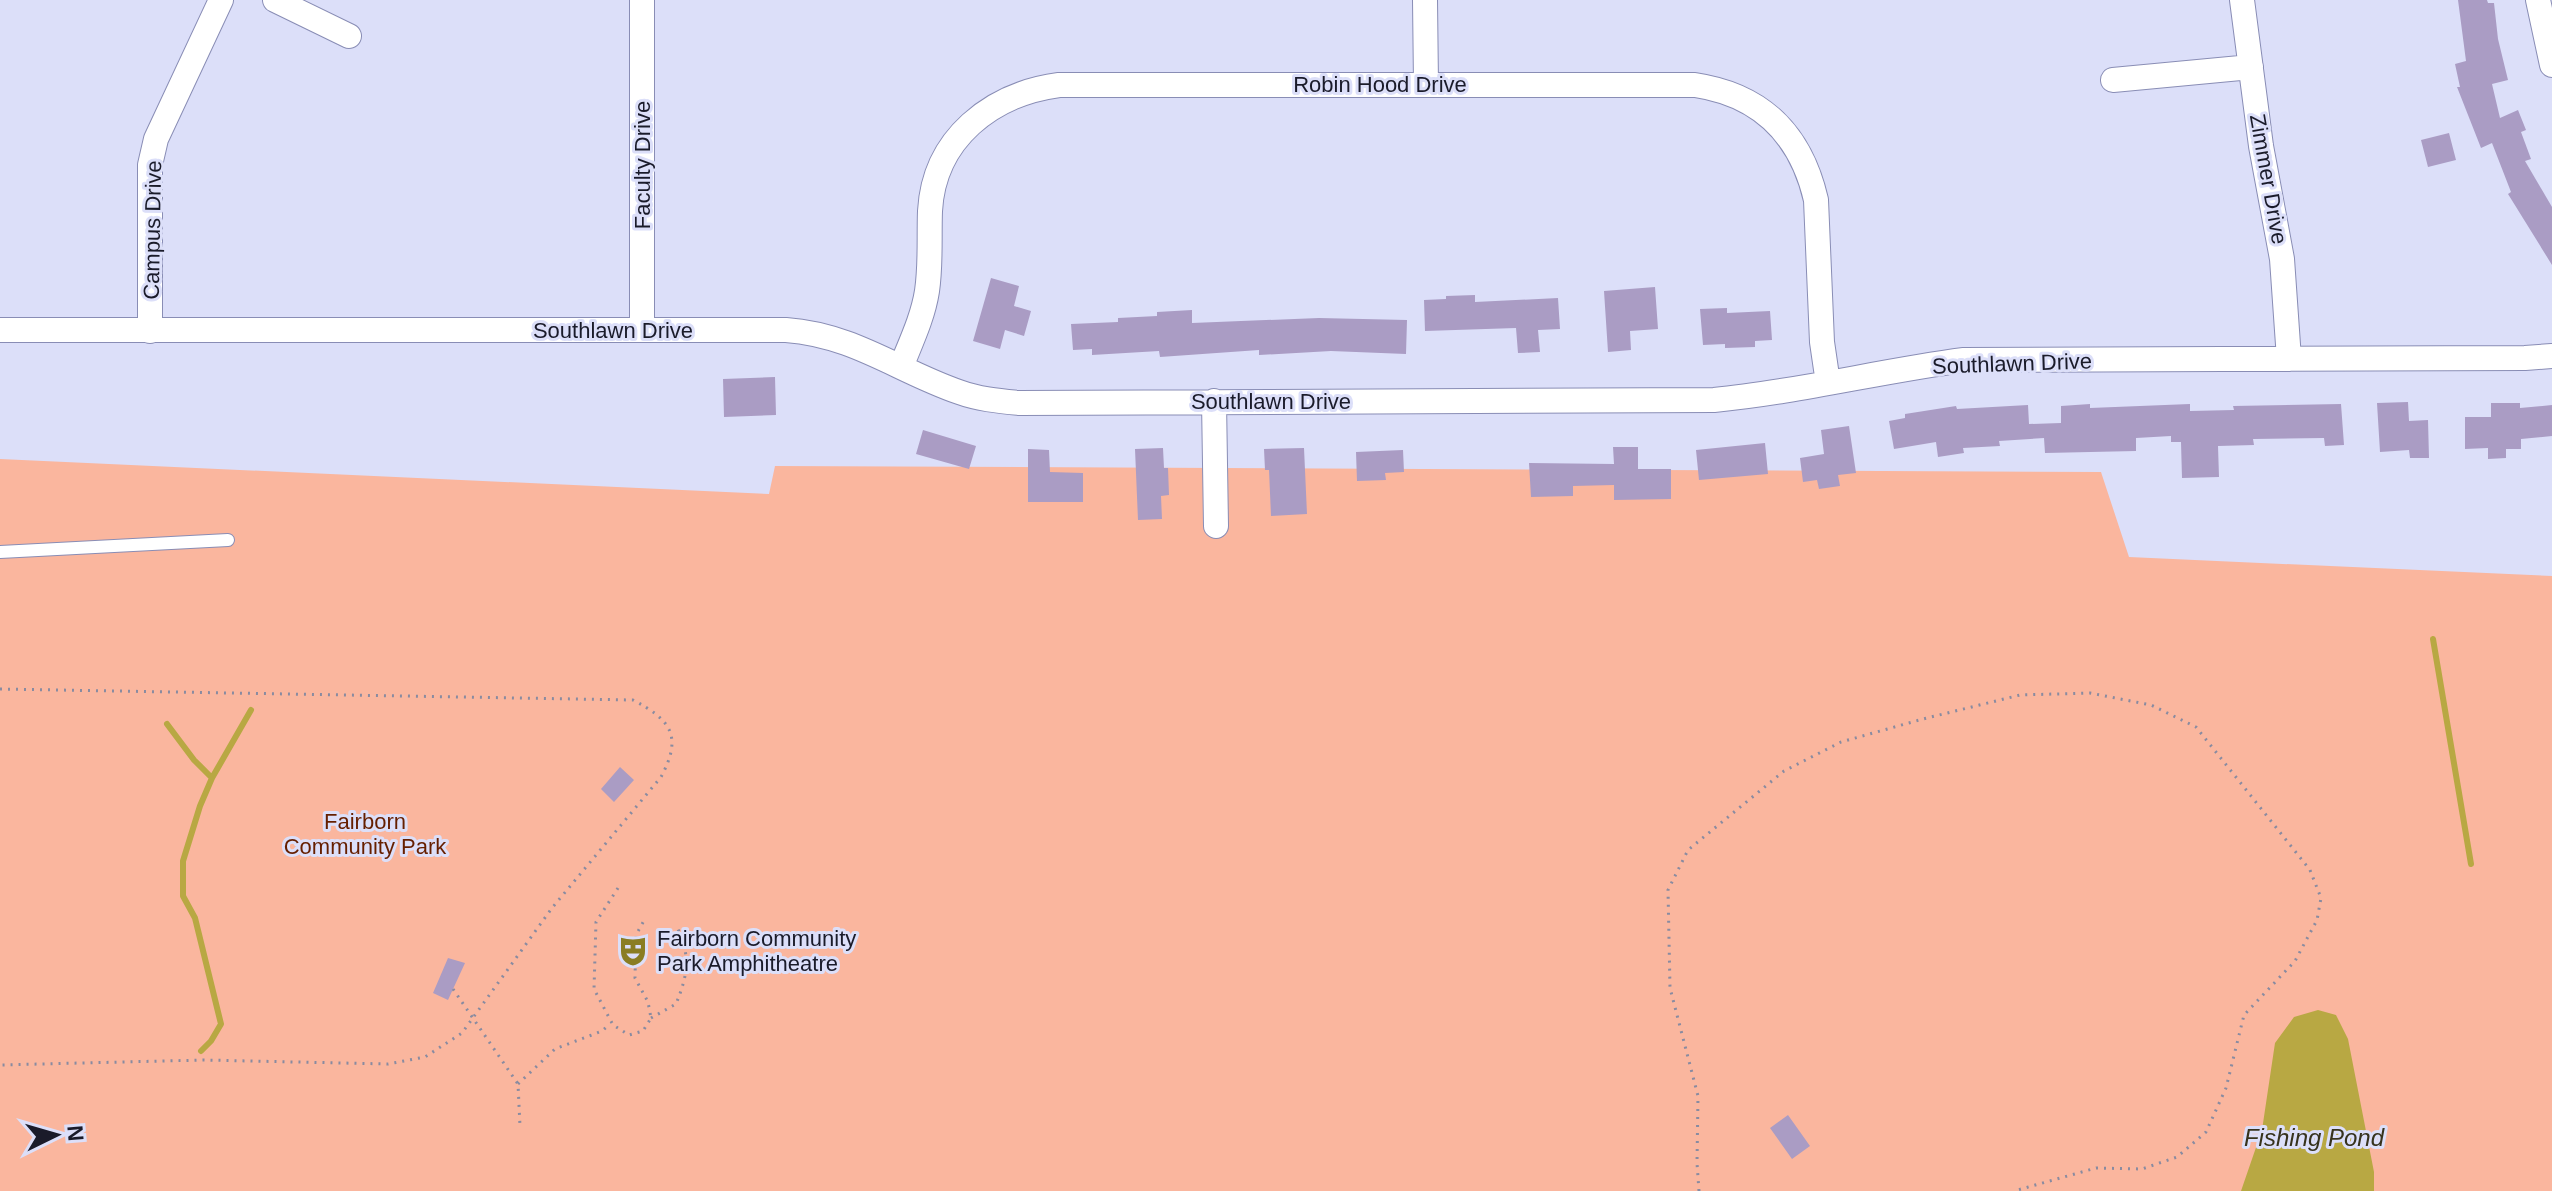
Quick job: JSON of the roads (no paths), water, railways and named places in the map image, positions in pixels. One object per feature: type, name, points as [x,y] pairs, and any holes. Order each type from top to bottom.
[{"type":"street","name":"Campus Drive","points":[[150,331],[150,165],[156,139],[221,0]]},
{"type":"street","points":[[275,0],[349,36]]},
{"type":"street","name":"Faculty Drive","points":[[642,0],[642,330]]},
{"type":"street","points":[[1425,0],[1426,84]]},
{"type":"street","name":"Zimmer Drive","points":[[2242,0],[2261,146],[2282,259],[2289,359]]},
{"type":"street","points":[[2538,0],[2552,65]]},
{"type":"street","points":[[2113,80],[2251,67]]},
{"type":"street","name":"Robin Hood Drive","points":[[901,367],[927,293],[930,209],[938,175],[948,153],[962,132],[980,114],[998,103],[1041,87],[1695,85],[1730,93],[1763,111],[1788,136],[1811,177],[1816,200],[1822,342],[1828,383]]},
{"type":"street","name":"Southlawn Drive","points":[[0,330],[808,331],[846,341],[958,392],[999,401],[1714,400],[1767,395],[1909,367],[1964,360],[2552,356]]},
{"type":"street","points":[[1214,401],[1216,526]]},
{"type":"lane","points":[[0,552],[228,540]]},
{"type":"water","name":"Fishing Pond","points":[[2318,1010],[2336,1015],[2348,1039],[2374,1172],[2374,1191],[2241,1191],[2262,1130],[2275,1043],[2294,1017]]},
{"type":"waterway","points":[[2433,639],[2471,864]]},
{"type":"waterway","points":[[201,1051],[221,1024],[195,918],[183,896],[183,861],[212,778],[251,710]]},
{"type":"waterway","points":[[167,724],[212,778]]},
{"type":"place","name":"Fairborn Community Park Amphitheatre","points":[[633,951]]},
{"type":"park label","name":"Fairborn Community Park","points":[[365,834]]}]
